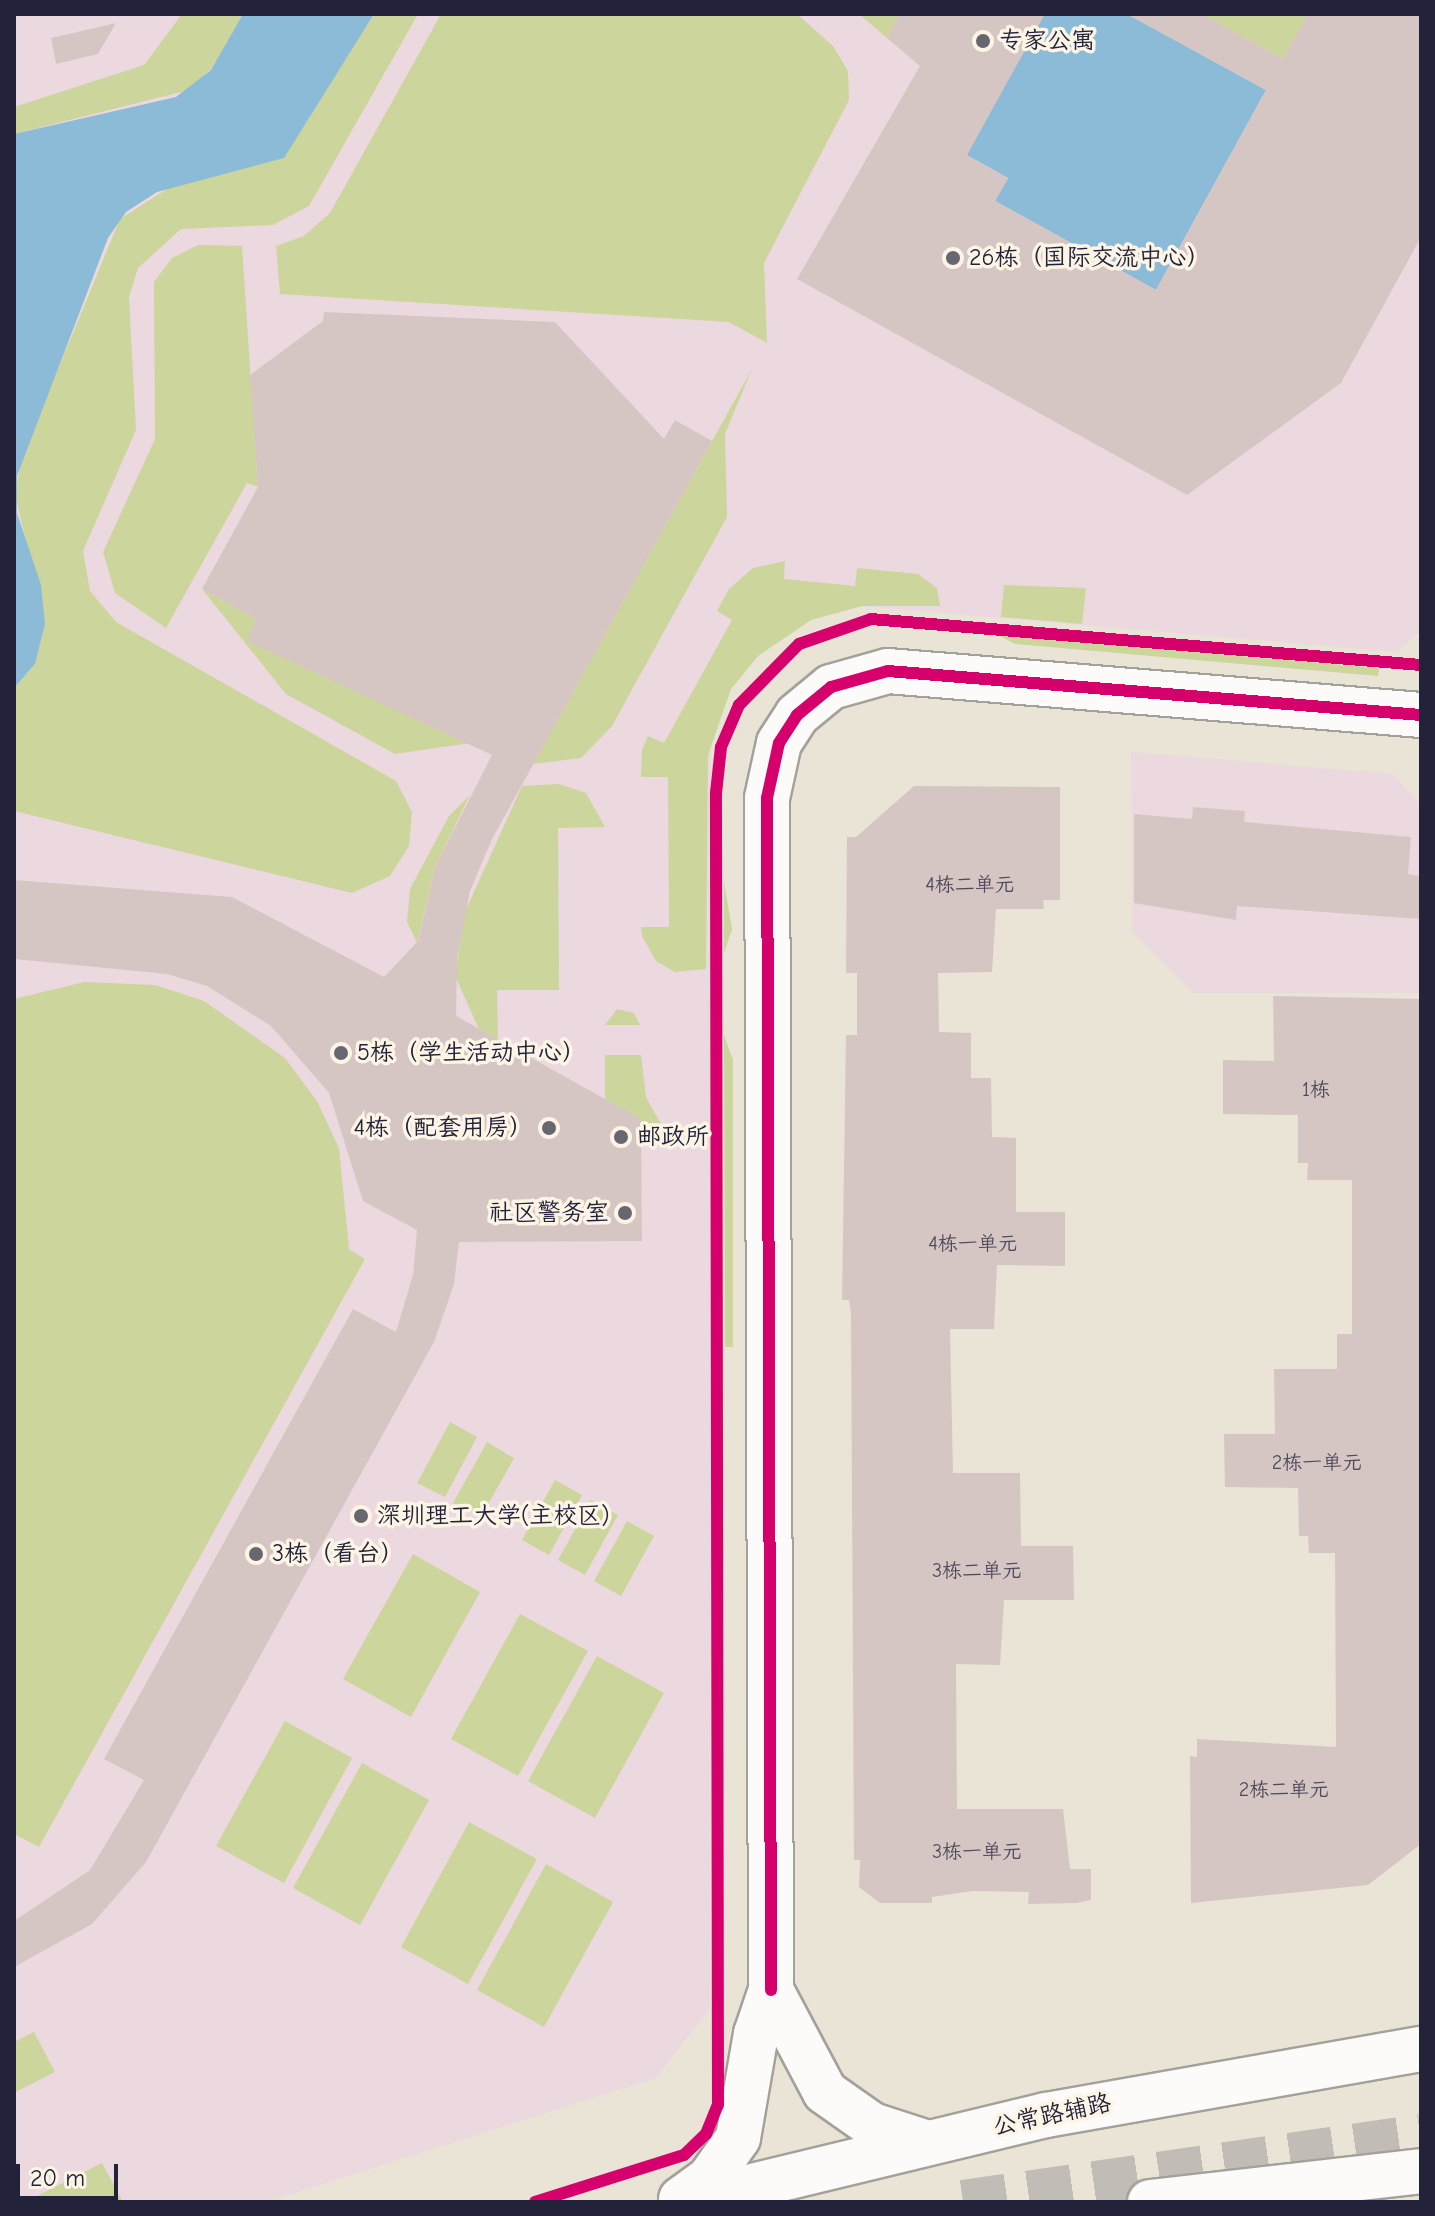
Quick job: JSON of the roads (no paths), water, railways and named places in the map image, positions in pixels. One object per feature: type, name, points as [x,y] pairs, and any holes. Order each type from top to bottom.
[{"type":"street","points":[[677,2202],[709,2179],[738,2138],[756,2034],[771,1990],[767,798],[779,743],[797,715],[831,687],[888,671],[1421,715]]},
{"type":"street","points":[[771,1990],[825,2092],[872,2125],[926,2143]]},
{"type":"street","name":"公常路辅路","points":[[686,2202],[926,2143],[1421,2049]]},
{"type":"street","points":[[1150,2202],[1421,2171]]},
{"type":"water","points":[[243,14],[374,14],[284,158],[157,192],[126,212],[108,238],[17,476],[17,513],[41,585],[45,624],[35,664],[14,688],[14,134],[176,97],[211,70]]},
{"type":"water","points":[[1045,14],[1127,14],[1266,90],[1156,290],[995,201],[1008,178],[932,136]]},
{"type":"tunnel","points":[[963,2202],[1421,2136]]},
{"type":"place","name":"专家公寓","points":[[983,41]]},
{"type":"place","name":"26栋（国际交流中心）","points":[[953,258]]},
{"type":"place","name":"5栋（学生活动中心）","points":[[341,1053]]},
{"type":"place","name":"4栋（配套用房）","points":[[549,1128]]},
{"type":"place","name":"邮政所","points":[[621,1137]]},
{"type":"place","name":"社区警务室","points":[[625,1213]]},
{"type":"place","name":"深圳理工大学(主校区)","points":[[361,1516]]},
{"type":"place","name":"3栋（看台）","points":[[256,1554]]}]
